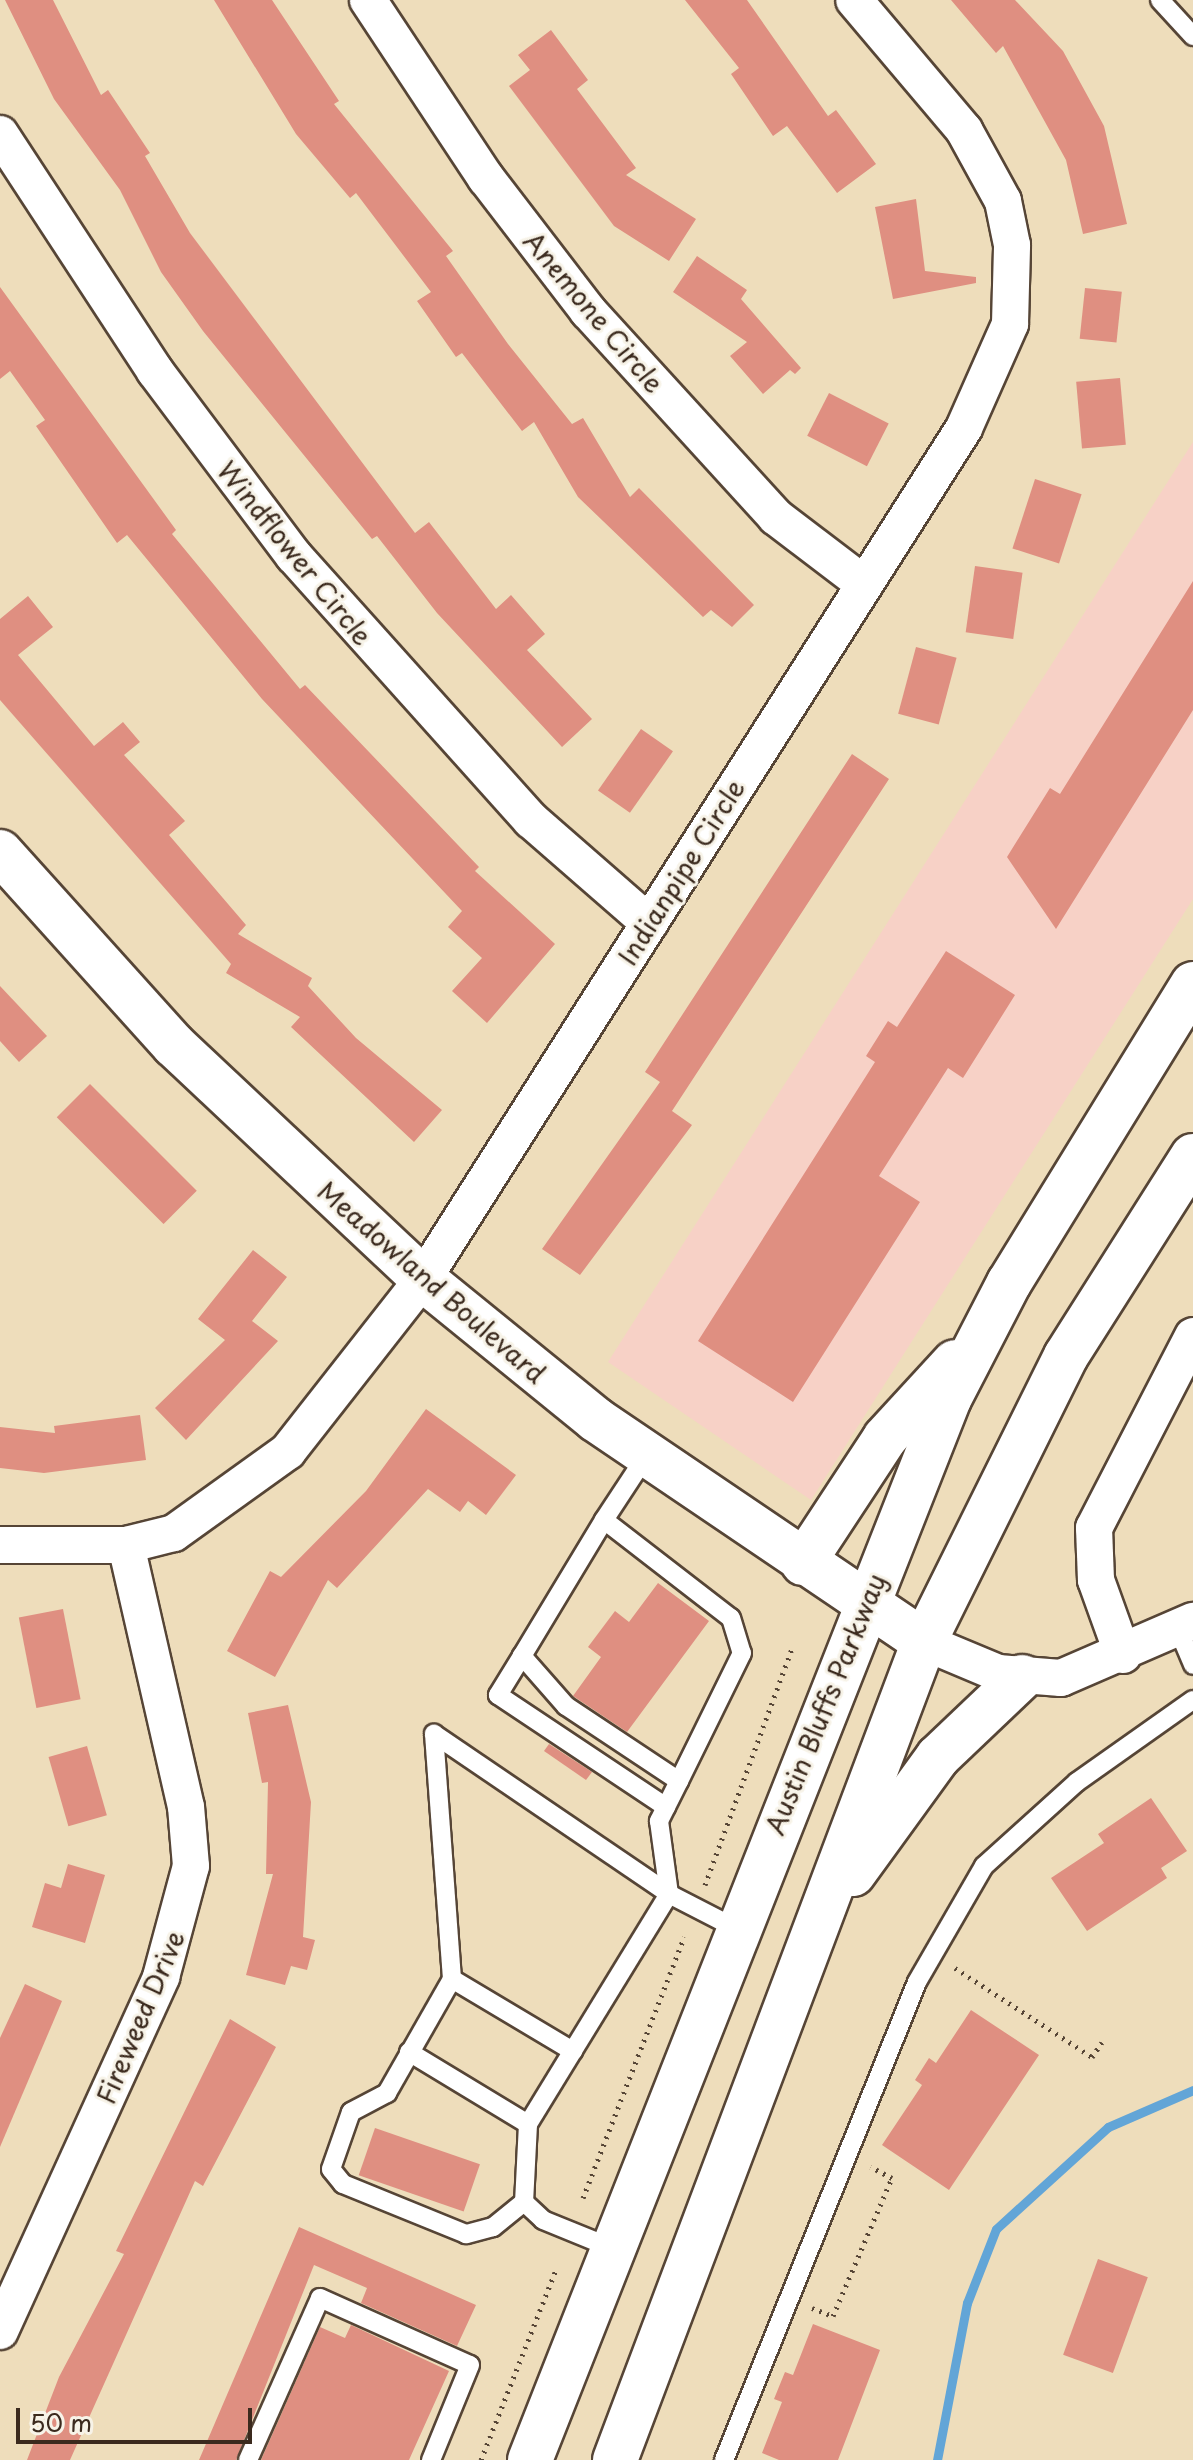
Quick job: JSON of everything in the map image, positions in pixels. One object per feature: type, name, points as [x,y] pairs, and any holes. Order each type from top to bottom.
[{"type":"main road","name":"Meadowland Boulevard","points":[[0,852],[185,1056],[423,1279],[646,1456],[924,1642]]},
{"type":"main road","name":"Austin Bluffs Parkway","points":[[530,2460],[866,1601],[976,1345],[1193,984]]},
{"type":"main road","points":[[615,2460],[924,1642],[1066,1356],[1180,1203],[1193,1156]]},
{"type":"main road","points":[[803,1563],[885,1438],[933,1380],[976,1345]]},
{"type":"main road","points":[[815,1929],[938,1757],[1022,1677]]},
{"type":"street","name":"Anemone Circle","points":[[368,0],[486,178],[588,311],[776,517],[864,584]]},
{"type":"street","name":"Indianpipe Circle","points":[[0,1545],[126,1545],[174,1533],[249,1486],[288,1451],[423,1279],[864,584],[994,372],[1014,289],[1009,230],[988,165],[854,0]]},
{"type":"street","name":"Windflower Circle","points":[[0,134],[146,359],[294,556],[531,820],[649,923]]},
{"type":"street","points":[[1123,1655],[1096,1580],[1094,1528],[1193,1336]]},
{"type":"street","name":"Fireweed Drive","points":[[0,2331],[161,1977],[191,1866],[186,1807],[126,1545]]},
{"type":"street","points":[[924,1642],[1022,1677],[1061,1678],[1123,1655],[1186,1625]]},
{"type":"lane","points":[[1160,0],[1193,36]]},
{"type":"lane","points":[[646,1456],[498,1695],[666,1807]]},
{"type":"lane","points":[[604,1520],[731,1618],[742,1653],[659,1821],[669,1894],[528,2124],[524,2202],[493,2227],[466,2234],[334,2178],[332,2159],[351,2112],[387,2093],[452,1979],[434,1734],[669,1894],[737,1929]]},
{"type":"lane","points":[[1186,1625],[1193,1665]]},
{"type":"lane","points":[[522,1656],[566,1706],[679,1781]]},
{"type":"lane","points":[[724,2460],[917,1982],[984,1866],[1066,1791],[1193,1700]]},
{"type":"lane","points":[[452,1979],[573,2051]]},
{"type":"lane","points":[[409,2052],[528,2124]]},
{"type":"lane","points":[[524,2202],[543,2220],[612,2248]]},
{"type":"lane","points":[[248,2460],[320,2298],[470,2365],[431,2460]]},
{"type":"path","points":[[705,1886],[793,1646]]},
{"type":"path","points":[[583,2198],[684,1937]]},
{"type":"path","points":[[947,1982],[962,1957]]},
{"type":"path","points":[[955,1968],[1092,2057],[1102,2042]]},
{"type":"path","points":[[807,2306],[833,2316],[892,2178],[870,2170],[875,2156]]},
{"type":"path","points":[[481,2460],[557,2267]]},
{"type":"shaded area","points":[[1193,442],[1193,899],[811,1500],[608,1362]]},
{"type":"building","points":[[5,0],[53,0],[101,95],[108,90],[150,153],[145,156],[190,233],[415,533],[429,522],[496,609],[511,595],[545,634],[527,650],[592,719],[562,747],[437,613],[377,536],[372,539],[203,331],[161,272],[120,190],[54,99]]},
{"type":"building","points":[[214,0],[272,0],[339,101],[334,104],[453,251],[446,256],[508,344],[572,424],[583,418],[630,497],[639,488],[754,605],[732,627],[711,610],[703,617],[578,497],[534,422],[522,431],[462,353],[456,357],[417,301],[431,292],[356,193],[350,198],[296,134]]},
{"type":"building","points":[[685,0],[747,0],[828,116],[836,110],[876,164],[837,193],[787,126],[773,136],[731,74],[739,68]]},
{"type":"building","points":[[951,0],[1015,0],[1063,51],[1104,126],[1127,224],[1083,234],[1066,160],[1003,46],[996,53]]},
{"type":"building","points":[[551,30],[588,80],[577,89],[636,168],[626,175],[696,219],[669,261],[614,226],[509,86],[530,70],[518,55]]},
{"type":"building","points":[[916,199],[925,271],[976,277],[976,283],[893,299],[875,207]]},
{"type":"building","points":[[697,256],[747,290],[741,299],[801,368],[795,374],[790,370],[763,394],[730,356],[747,342],[673,292]]},
{"type":"building","points":[[0,287],[176,530],[172,534],[300,689],[305,685],[479,867],[475,871],[555,944],[487,1023],[452,991],[482,958],[448,927],[462,911],[262,699],[127,535],[117,543],[36,426],[45,420],[10,371],[0,379]]},
{"type":"building","points":[[1085,288],[1122,292],[1116,343],[1080,339]]},
{"type":"building","points":[[1120,378],[1126,445],[1082,449],[1076,382]]},
{"type":"building","points":[[829,393],[889,423],[867,466],[807,436]]},
{"type":"building","points":[[1035,479],[1082,494],[1059,564],[1012,548]]},
{"type":"building","points":[[975,566],[1023,573],[1013,639],[966,632]]},
{"type":"building","points":[[1193,581],[1193,710],[1056,929],[1007,857],[1050,788],[1060,794]]},
{"type":"building","points":[[28,596],[53,627],[18,655],[94,746],[123,722],[140,742],[124,755],[185,821],[169,835],[246,925],[238,934],[312,978],[308,986],[356,1038],[442,1110],[414,1142],[291,1027],[300,1017],[226,973],[231,964],[0,700],[0,619]]},
{"type":"building","points":[[916,647],[957,658],[939,725],[898,714]]},
{"type":"building","points":[[641,729],[673,751],[630,813],[598,790]]},
{"type":"building","points":[[852,754],[889,779],[672,1111],[692,1125],[580,1275],[542,1249],[660,1082],[645,1072]]},
{"type":"building","points":[[946,951],[1015,995],[963,1078],[948,1068],[879,1176],[920,1202],[793,1402],[698,1341],[875,1062],[866,1056],[888,1021],[897,1027]]},
{"type":"building","points":[[0,986],[47,1036],[19,1062],[0,1041]]},
{"type":"building","points":[[90,1084],[197,1191],[164,1224],[57,1117]]},
{"type":"building","points":[[253,1250],[287,1277],[252,1321],[278,1341],[186,1440],[155,1408],[225,1340],[198,1319]]},
{"type":"building","points":[[426,1409],[516,1475],[486,1515],[468,1501],[460,1512],[428,1489],[337,1588],[328,1580],[275,1677],[227,1651],[270,1571],[281,1577],[366,1491]]},
{"type":"building","points":[[140,1415],[146,1460],[44,1473],[0,1468],[0,1427],[55,1433],[54,1426]]},
{"type":"building","points":[[658,1583],[709,1621],[627,1732],[573,1696],[601,1657],[588,1647],[615,1611],[629,1622]]},
{"type":"building","points":[[63,1609],[81,1699],[36,1708],[19,1618]]},
{"type":"building","points":[[288,1705],[311,1802],[303,1937],[315,1940],[307,1970],[291,1966],[285,1985],[246,1975],[273,1874],[266,1874],[268,1782],[262,1783],[248,1713]]},
{"type":"building","points":[[549,1744],[592,1772],[586,1780],[544,1751]]},
{"type":"building","points":[[87,1746],[107,1815],[68,1826],[49,1757]]},
{"type":"building","points":[[1151,1798],[1187,1851],[1161,1868],[1167,1878],[1087,1931],[1051,1878],[1104,1843],[1098,1834]]},
{"type":"building","points":[[68,1864],[105,1875],[85,1943],[32,1927],[45,1883],[61,1888]]},
{"type":"building","points":[[25,1984],[62,2001],[0,2147],[0,2038]]},
{"type":"building","points":[[971,2010],[1039,2055],[949,2190],[882,2145],[922,2085],[915,2080],[929,2058],[936,2063]]},
{"type":"building","points":[[230,2019],[276,2047],[203,2186],[195,2181],[70,2460],[27,2460],[59,2377],[124,2254],[116,2251]]},
{"type":"building","points":[[375,2128],[480,2164],[464,2211],[359,2175]]},
{"type":"building","points":[[299,2227],[476,2305],[457,2346],[361,2303],[367,2288],[314,2265],[236,2460],[199,2460]]},
{"type":"building","points":[[1098,2259],[1148,2277],[1113,2373],[1063,2355]]},
{"type":"building","points":[[813,2324],[880,2350],[838,2460],[779,2460],[762,2453],[782,2402],[774,2399],[785,2372],[793,2375]]},
{"type":"building","points":[[351,2325],[449,2371],[409,2460],[261,2460],[320,2327],[345,2338]]},
{"type":"waterway","points":[[937,2460],[967,2303],[996,2229],[1108,2127],[1193,2090]]}]
